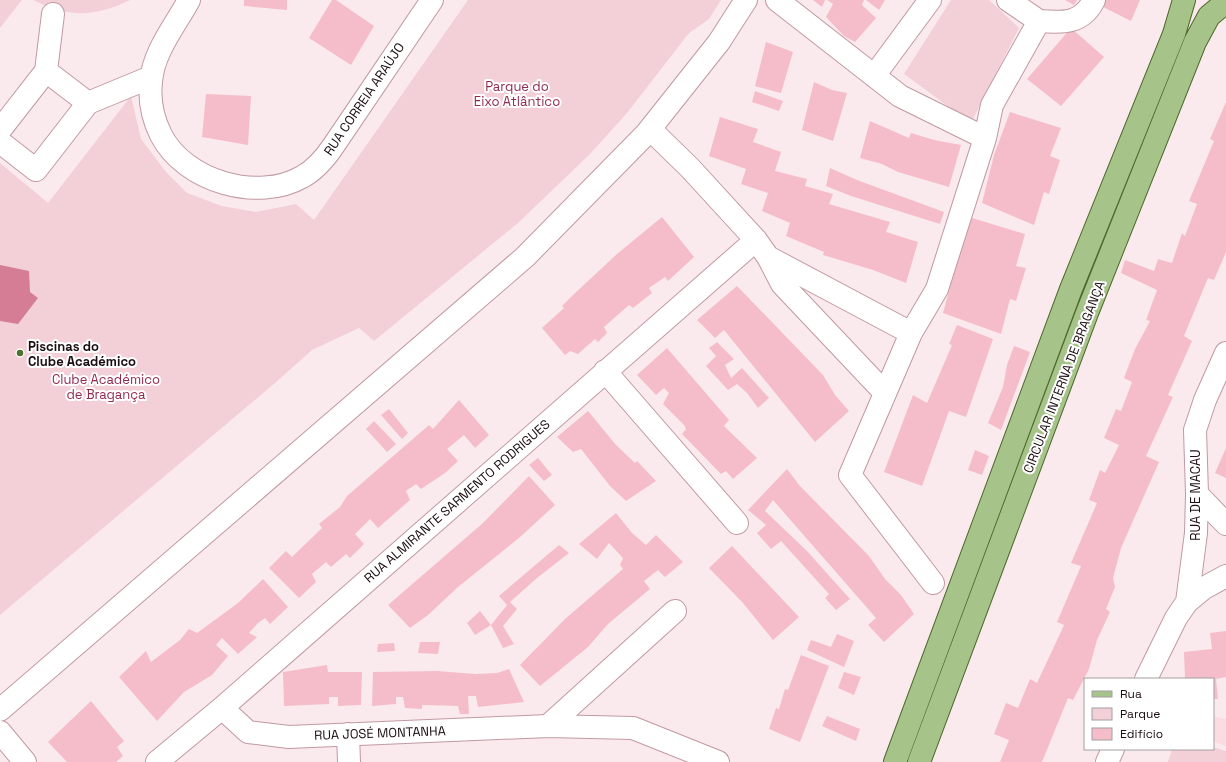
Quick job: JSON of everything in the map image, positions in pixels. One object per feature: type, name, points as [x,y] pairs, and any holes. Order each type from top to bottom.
[{"type":"main road","name":"CIRCULAR INTERNA DE BRAGANÇA","points":[[895,762],[1071,289],[1174,34],[1184,0]]},
{"type":"main road","name":"CIRCULAR INTERNA DE BRAGANÇA","points":[[919,762],[1087,313],[1195,42],[1209,16],[1226,2]]},
{"type":"street","name":"RUA CORREIA ARAÚJO","points":[[189,0],[159,52],[151,77],[151,100],[162,136],[174,152],[189,166],[226,184],[246,188],[266,189],[284,185],[303,177],[321,163],[432,0]]},
{"type":"street","points":[[0,710],[525,257],[597,185],[650,129],[719,42],[746,0]]},
{"type":"street","points":[[777,0],[900,96],[985,138]]},
{"type":"street","points":[[874,76],[930,0]]},
{"type":"street","points":[[1008,0],[1039,21],[1063,23],[1078,19],[1091,6],[1094,0]]},
{"type":"street","points":[[0,130],[46,71],[53,14]]},
{"type":"street","points":[[933,583],[850,475],[911,332],[937,289],[985,138],[992,105],[1039,21]]},
{"type":"street","points":[[46,71],[88,104]]},
{"type":"street","points":[[0,142],[36,170],[88,104],[151,77]]},
{"type":"street","points":[[650,129],[690,168],[762,249],[782,284],[885,393]]},
{"type":"street","points":[[762,249],[911,332]]},
{"type":"street","name":"RUA ALMIRANTE SARMENTO RODRIGUES","points":[[157,762],[222,708],[605,371],[762,249]]},
{"type":"street","name":"RUA DE MACAU","points":[[1146,678],[1176,618],[1187,602],[1196,533],[1197,494],[1195,430],[1205,400],[1226,354]]},
{"type":"street","points":[[605,371],[737,523]]},
{"type":"street","points":[[1197,494],[1226,524]]},
{"type":"street","points":[[1187,602],[1204,588],[1226,576]]},
{"type":"street","points":[[548,726],[675,611]]},
{"type":"street","name":"RUA JOSÉ MONTANHA","points":[[222,708],[248,732],[289,737],[548,726],[633,728],[718,762]]},
{"type":"street","points":[[0,732],[25,762]]},
{"type":"street","points":[[348,734],[349,762]]},
{"type":"street","points":[[1107,762],[1113,750]]},
{"type":"shaded area","points":[[0,265],[29,271],[30,292],[38,298],[18,324],[0,321]]},
{"type":"shaded area","points":[[1214,716],[1226,719],[1226,746],[1214,742]]},
{"type":"green space","points":[[0,0],[22,0],[0,28]]},
{"type":"green space","points":[[33,0],[130,0],[105,10],[82,13],[58,10]]},
{"type":"green space","name":"Parque do Eixo Atlântico","points":[[468,0],[721,0],[709,19],[689,33],[627,113],[590,154],[518,223],[374,341],[359,328],[312,350],[0,615],[0,163],[48,203],[131,96],[141,139],[166,172],[187,193],[222,206],[256,212],[296,204],[314,220]]},
{"type":"green space","points":[[951,0],[989,0],[1019,28],[971,123],[904,74]]},
{"type":"green space","points":[[1214,747],[1226,751],[1226,762],[1168,762],[1172,750],[1214,750]]},
{"type":"building","points":[[244,0],[287,0],[287,10],[244,6]]},
{"type":"building","points":[[332,0],[336,0],[374,26],[351,65],[309,38]]},
{"type":"building","points":[[813,0],[825,0],[822,7]]},
{"type":"building","points":[[827,0],[864,0],[862,5],[876,18],[855,42],[844,36],[826,17],[833,4]]},
{"type":"building","points":[[866,0],[885,0],[879,10]]},
{"type":"building","points":[[1065,0],[1077,0],[1074,5]]},
{"type":"building","points":[[1104,0],[1140,0],[1131,21],[1101,6]]},
{"type":"building","points":[[1071,28],[1104,57],[1061,106],[1027,79]]},
{"type":"building","points":[[766,42],[793,52],[781,93],[755,86]]},
{"type":"building","points":[[814,82],[832,90],[847,93],[833,141],[802,130]]},
{"type":"building","points":[[755,91],[783,101],[779,111],[752,102]]},
{"type":"building","points":[[206,94],[251,96],[248,145],[202,137]]},
{"type":"building","points":[[1226,102],[1226,252],[1214,280],[1208,278],[1184,336],[1192,341],[1168,395],[1173,397],[1146,456],[1159,462],[1121,548],[1113,578],[1115,587],[1106,609],[1110,612],[1097,640],[1089,669],[1073,700],[1068,698],[1042,762],[1000,762],[1009,740],[994,734],[1006,703],[1018,708],[1030,679],[1037,683],[1064,625],[1057,622],[1081,566],[1071,563],[1097,503],[1089,500],[1100,470],[1105,473],[1119,445],[1104,438],[1116,409],[1121,411],[1132,382],[1124,378],[1135,349],[1150,321],[1146,320],[1157,290],[1121,273],[1125,260],[1154,271],[1158,259],[1172,263],[1182,233],[1185,236],[1197,204],[1189,201],[1214,141],[1210,139]]},
{"type":"building","points":[[1010,112],[1061,128],[1050,156],[1060,160],[1049,194],[1044,192],[1034,225],[982,203],[994,155]]},
{"type":"building","points":[[720,117],[758,129],[753,142],[781,152],[775,171],[807,179],[805,186],[833,194],[829,204],[890,222],[886,232],[918,242],[906,283],[873,270],[823,255],[824,252],[786,236],[790,223],[762,211],[768,193],[741,184],[746,169],[709,156]]},
{"type":"building","points":[[870,121],[909,138],[911,133],[934,140],[961,145],[949,187],[898,172],[882,164],[860,158]]},
{"type":"building","points":[[830,168],[857,180],[944,212],[940,224],[851,196],[826,186]]},
{"type":"building","points":[[662,217],[694,257],[668,281],[665,277],[649,288],[652,293],[633,308],[629,305],[604,327],[607,333],[598,342],[595,339],[578,354],[570,351],[565,355],[542,328],[564,308],[562,306],[573,295],[617,254]]},
{"type":"building","points":[[969,217],[1025,234],[1016,266],[1026,268],[1016,301],[1010,299],[1001,334],[943,313]]},
{"type":"building","points":[[737,286],[823,375],[835,395],[849,411],[815,442],[724,330],[715,338],[697,320]]},
{"type":"building","points":[[957,325],[993,339],[966,417],[949,411],[922,486],[884,472],[913,395],[927,403],[952,345],[949,344]]},
{"type":"building","points":[[717,342],[734,359],[725,365],[731,378],[742,368],[769,398],[758,408],[747,393],[737,384],[728,390],[706,366],[716,356],[709,348]]},
{"type":"building","points":[[1014,346],[1030,352],[1001,430],[988,423],[1003,387],[1007,365]]},
{"type":"building","points":[[667,348],[729,420],[724,426],[757,458],[733,479],[726,471],[721,474],[682,434],[686,429],[684,425],[663,404],[669,393],[664,388],[656,395],[637,375]]},
{"type":"building","points":[[459,400],[489,435],[475,448],[464,435],[447,449],[458,461],[445,473],[421,489],[416,484],[406,491],[410,500],[378,528],[370,519],[355,534],[364,544],[350,558],[346,554],[331,567],[326,562],[312,574],[316,582],[299,598],[269,568],[286,551],[292,557],[322,528],[319,524],[340,507],[347,496],[429,425],[433,429]]},
{"type":"building","points":[[389,409],[408,433],[402,439],[381,415]]},
{"type":"building","points":[[588,411],[616,445],[635,463],[637,461],[656,481],[626,501],[610,486],[581,449],[573,452],[557,437]]},
{"type":"building","points":[[374,421],[396,444],[387,452],[366,429]]},
{"type":"building","points":[[1226,448],[1226,478],[1215,473]]},
{"type":"building","points":[[975,450],[989,456],[982,475],[968,470]]},
{"type":"building","points":[[538,458],[552,475],[544,481],[529,465]]},
{"type":"building","points":[[787,469],[800,486],[869,556],[885,579],[901,595],[914,614],[884,642],[868,625],[876,618],[773,500],[765,511],[807,551],[850,599],[836,610],[825,598],[829,594],[781,541],[771,549],[757,533],[766,525],[748,510]]},
{"type":"building","points":[[529,476],[555,505],[519,538],[458,587],[428,615],[410,628],[388,605],[483,523]]},
{"type":"building","points":[[616,513],[632,533],[646,545],[656,535],[683,562],[665,577],[658,570],[644,581],[650,589],[608,624],[588,647],[540,686],[520,665],[565,619],[623,569],[620,565],[623,558],[609,543],[597,559],[579,544]]},
{"type":"building","points":[[559,545],[569,553],[537,578],[510,602],[517,609],[503,626],[514,644],[503,648],[491,625],[507,605],[499,596]]},
{"type":"building","points":[[732,546],[799,617],[773,640],[743,603],[709,568]]},
{"type":"building","points":[[263,579],[288,607],[270,624],[265,618],[258,623],[249,633],[257,637],[238,654],[222,638],[216,645],[228,656],[212,675],[184,692],[157,721],[119,677],[146,651],[151,662],[180,640],[189,629],[197,633],[238,603]]},
{"type":"building","points":[[480,611],[491,625],[475,635],[467,623]]},
{"type":"building","points":[[1226,631],[1226,677],[1216,679],[1218,699],[1214,699],[1214,678],[1185,678],[1184,652],[1212,649],[1210,633]]},
{"type":"building","points":[[837,634],[854,641],[844,667],[807,650],[811,640],[831,647]]},
{"type":"building","points":[[420,642],[440,642],[438,654],[418,653]]},
{"type":"building","points":[[394,643],[395,651],[377,652],[378,644]]},
{"type":"building","points":[[801,655],[829,666],[800,742],[769,729],[776,708],[779,709],[785,689],[788,690]]},
{"type":"building","points":[[327,665],[328,672],[362,672],[361,705],[338,706],[338,697],[329,697],[329,704],[284,706],[283,672]]},
{"type":"building","points":[[509,669],[524,702],[478,707],[476,696],[468,696],[469,714],[460,714],[458,706],[422,705],[422,709],[405,708],[403,697],[396,697],[396,704],[372,706],[373,672],[437,671],[476,674],[497,673]]},
{"type":"building","points":[[844,672],[861,677],[854,695],[838,688]]},
{"type":"building","points":[[91,701],[124,741],[117,747],[123,756],[116,762],[67,762],[48,742]]},
{"type":"building","points":[[827,716],[860,729],[856,741],[822,726]]},
{"type":"place","name":"Piscinas do Clube Académico","points":[[20,353]]},
{"type":"park label","name":"Clube Académico de Bragança","points":[[106,386]]}]
